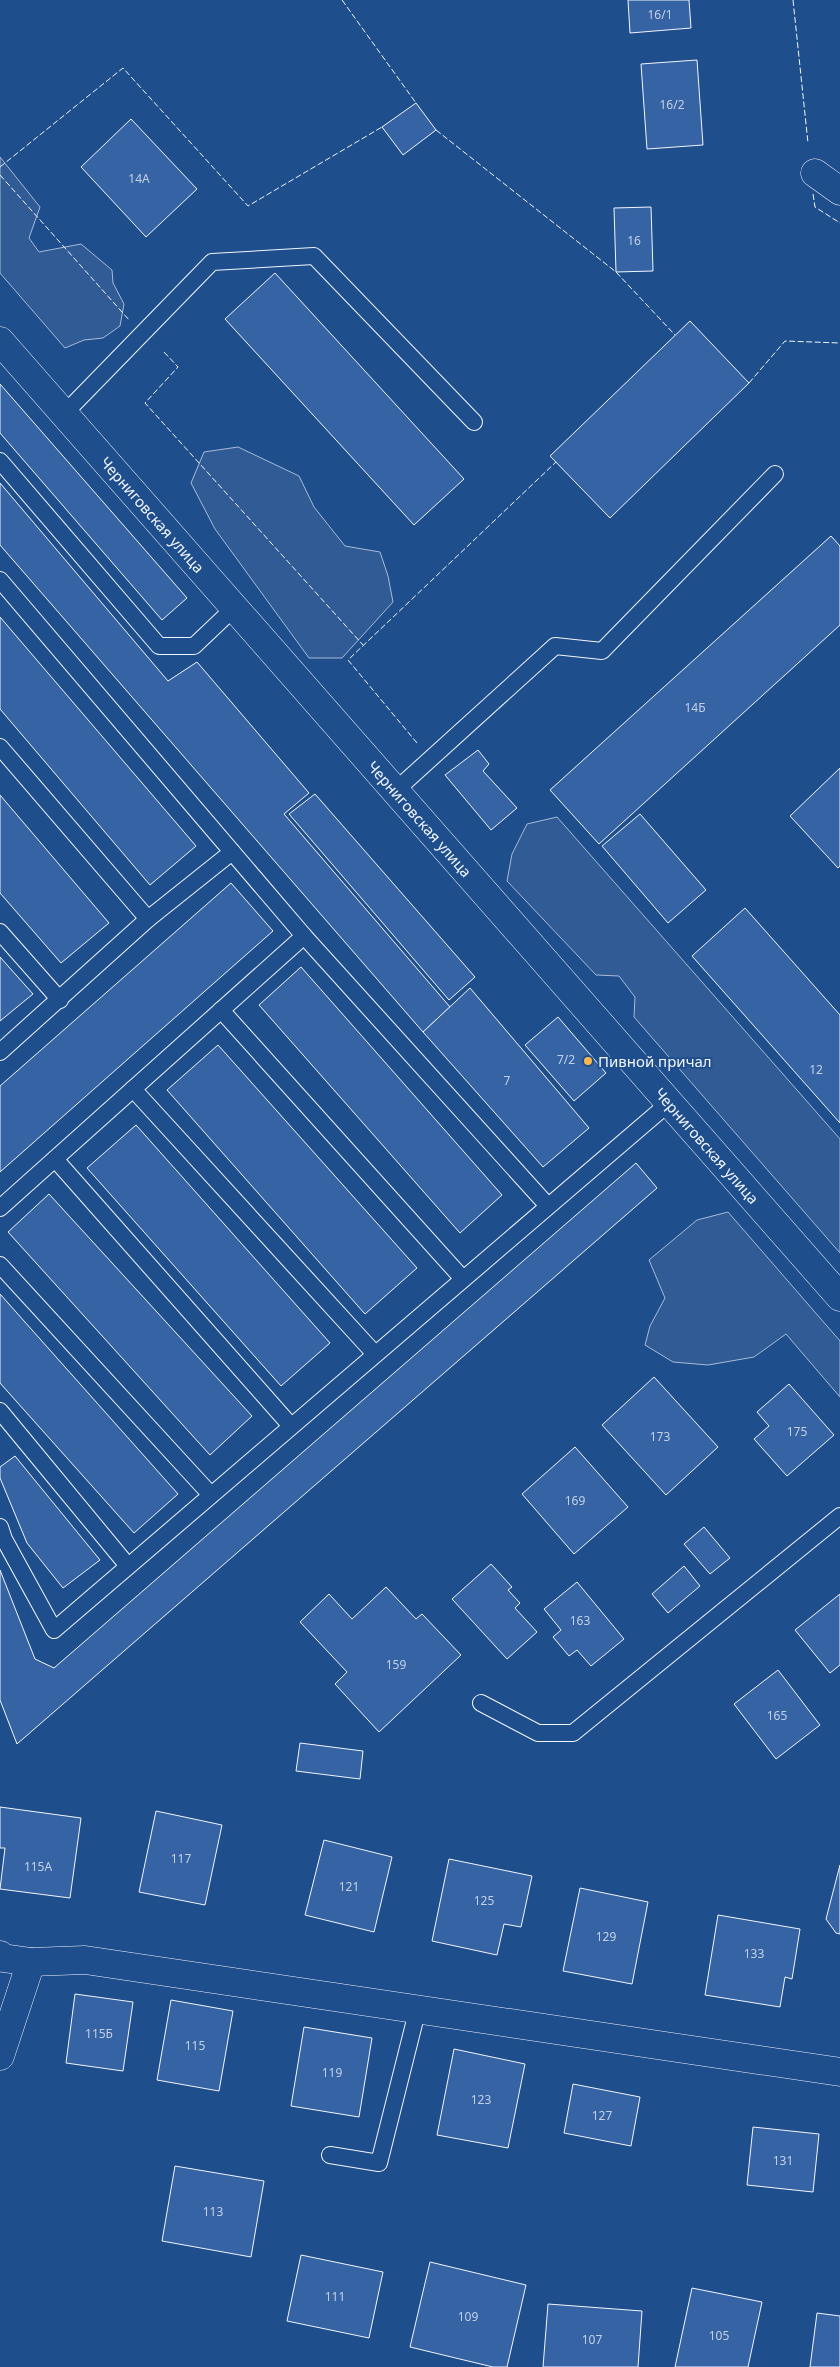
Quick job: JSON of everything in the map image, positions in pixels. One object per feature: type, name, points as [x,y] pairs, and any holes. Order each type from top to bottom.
[{"type":"street","points":[[815,173],[840,191]]},
{"type":"street","name":"Черниговская улица","points":[[0,341],[840,1297]]},
{"type":"street","points":[[0,1955],[4,1958],[31,1962],[85,1960],[840,2072]]},
{"type":"street","points":[[0,2056],[31,1962]]},
{"type":"lane","points":[[64,414],[212,262],[314,256],[474,422]]},
{"type":"lane","points":[[0,461],[159,646],[194,646],[234,608]]},
{"type":"lane","points":[[395,791],[555,646],[602,651],[775,474]]},
{"type":"lane","points":[[0,580],[304,936],[548,1206]]},
{"type":"lane","points":[[0,747],[148,920]]},
{"type":"lane","points":[[0,1052],[148,920],[232,852]]},
{"type":"lane","points":[[0,932],[60,1000]]},
{"type":"lane","points":[[0,1208],[304,936]]},
{"type":"lane","points":[[221,1010],[463,1279]]},
{"type":"lane","points":[[133,1089],[375,1354]]},
{"type":"lane","points":[[0,1527],[54,1630],[670,1103]]},
{"type":"lane","points":[[55,1160],[291,1426]]},
{"type":"lane","points":[[0,1265],[211,1495]]},
{"type":"lane","points":[[0,1411],[128,1566]]},
{"type":"lane","points":[[481,1703],[538,1733],[573,1733],[840,1516]]},
{"type":"lane","points":[[330,2155],[379,2163],[418,2008]]},
{"type":"shaded area","points":[[0,157],[40,207],[29,238],[39,252],[81,244],[112,270],[113,283],[124,304],[120,326],[103,338],[84,340],[65,348],[0,273]]},
{"type":"shaded area","points":[[238,447],[299,476],[314,507],[345,546],[380,552],[388,576],[393,602],[342,658],[309,658],[215,529],[191,483],[204,452]]},
{"type":"shaded area","points":[[557,817],[840,1139],[840,1253],[634,1017],[635,997],[619,976],[596,975],[507,881],[512,854],[527,824]]},
{"type":"shaded area","points":[[728,1212],[840,1341],[840,1397],[786,1334],[754,1357],[708,1365],[673,1362],[645,1345],[650,1326],[665,1298],[649,1260],[697,1220]]},
{"type":"building","points":[[628,0],[689,0],[691,28],[630,33]]},
{"type":"building","points":[[697,60],[703,145],[647,149],[641,64]]},
{"type":"building","points":[[416,103],[436,130],[403,155],[382,127]]},
{"type":"building","points":[[131,119],[197,189],[146,237],[81,167]]},
{"type":"building","points":[[651,207],[653,271],[616,272],[614,208]]},
{"type":"building","points":[[275,273],[464,479],[414,525],[225,319]]},
{"type":"building","points":[[690,321],[749,383],[610,518],[550,456]]},
{"type":"building","points":[[0,384],[187,598],[162,620],[0,433]]},
{"type":"building","points":[[0,483],[168,681],[197,662],[309,793],[284,814],[450,1007],[423,1032],[0,545]]},
{"type":"building","points":[[831,536],[840,546],[840,625],[599,844],[550,790]]},
{"type":"building","points":[[0,617],[196,846],[150,885],[0,709]]},
{"type":"building","points":[[478,750],[489,764],[483,771],[517,808],[491,830],[445,775]]},
{"type":"building","points":[[840,768],[840,866],[838,868],[790,816]]},
{"type":"building","points":[[315,794],[475,977],[449,1000],[289,814]]},
{"type":"building","points":[[0,795],[109,923],[61,963],[0,893]]},
{"type":"building","points":[[640,814],[706,890],[668,923],[602,846]]},
{"type":"building","points":[[231,883],[273,931],[0,1172],[0,1086]]},
{"type":"building","points":[[745,908],[840,1015],[840,1123],[692,956]]},
{"type":"building","points":[[0,957],[33,994],[0,1021]]},
{"type":"building","points":[[301,967],[502,1195],[460,1233],[259,1005]]},
{"type":"building","points":[[470,988],[589,1128],[543,1167],[423,1032]]},
{"type":"building","points":[[558,1017],[606,1073],[574,1101],[525,1045]]},
{"type":"building","points":[[218,1045],[417,1268],[365,1314],[167,1090]]},
{"type":"building","points":[[136,1125],[330,1343],[281,1386],[87,1168]]},
{"type":"building","points":[[636,1163],[657,1188],[17,1744],[0,1700],[0,1570],[35,1659],[54,1668]]},
{"type":"building","points":[[49,1194],[252,1416],[210,1455],[8,1232]]},
{"type":"building","points":[[0,1294],[178,1494],[134,1533],[0,1383]]},
{"type":"building","points":[[654,1377],[718,1447],[666,1495],[602,1425]]},
{"type":"building","points":[[789,1384],[834,1435],[787,1476],[754,1439],[769,1426],[757,1412]]},
{"type":"building","points":[[575,1447],[628,1507],[574,1554],[522,1494]]},
{"type":"building","points":[[15,1456],[100,1560],[63,1588],[27,1543],[0,1478],[0,1467]]},
{"type":"building","points":[[704,1527],[730,1558],[710,1574],[684,1544]]},
{"type":"building","points":[[491,1564],[512,1587],[508,1590],[520,1603],[515,1608],[537,1632],[507,1659],[452,1599]]},
{"type":"building","points":[[684,1566],[700,1586],[668,1613],[652,1594]]},
{"type":"building","points":[[577,1582],[624,1639],[591,1666],[577,1650],[569,1656],[553,1637],[561,1630],[544,1609]]},
{"type":"building","points":[[386,1587],[416,1619],[422,1614],[461,1655],[379,1732],[335,1684],[347,1672],[300,1622],[329,1594],[352,1619]]},
{"type":"building","points":[[840,1594],[840,1665],[830,1673],[795,1630]]},
{"type":"building","points":[[778,1670],[820,1725],[776,1759],[734,1704]]},
{"type":"building","points":[[300,1743],[363,1751],[360,1779],[296,1771]]},
{"type":"building","points":[[0,1807],[81,1818],[70,1898],[0,1889],[5,1848],[0,1848]]},
{"type":"building","points":[[156,1811],[222,1825],[205,1905],[139,1892]]},
{"type":"building","points":[[324,1840],[392,1857],[374,1932],[305,1915]]},
{"type":"building","points":[[449,1859],[532,1876],[521,1927],[504,1924],[497,1955],[432,1941]]},
{"type":"building","points":[[840,1865],[840,1934],[836,1933],[826,1919]]},
{"type":"building","points":[[580,1888],[648,1902],[632,1984],[563,1971]]},
{"type":"building","points":[[718,1915],[800,1929],[792,1979],[785,1977],[780,2007],[705,1995]]},
{"type":"building","points":[[75,1994],[133,2002],[123,2071],[66,2063]]},
{"type":"building","points":[[171,2000],[233,2011],[219,2091],[157,2080]]},
{"type":"building","points":[[304,2027],[372,2038],[359,2117],[291,2106]]},
{"type":"building","points":[[454,2049],[525,2064],[508,2148],[437,2135]]},
{"type":"building","points":[[573,2084],[640,2097],[631,2146],[564,2133]]},
{"type":"building","points":[[753,2127],[819,2134],[813,2192],[747,2185]]},
{"type":"building","points":[[175,2166],[264,2181],[251,2257],[162,2241]]},
{"type":"building","points":[[301,2255],[383,2272],[369,2338],[287,2321]]},
{"type":"building","points":[[430,2262],[526,2285],[507,2367],[493,2367],[410,2347]]},
{"type":"building","points":[[692,2288],[762,2302],[748,2367],[675,2367]]},
{"type":"building","points":[[548,2304],[642,2311],[638,2367],[543,2367]]},
{"type":"building","points":[[817,2313],[840,2316],[840,2367],[810,2367]]},
{"type":"fence","points":[[342,0],[416,103]]},
{"type":"fence","points":[[793,0],[808,143]]},
{"type":"fence","points":[[0,167],[123,68],[248,206],[382,127]]},
{"type":"fence","points":[[436,130],[616,272],[675,335]]},
{"type":"fence","points":[[0,175],[130,321]]},
{"type":"fence","points":[[813,194],[815,207],[840,223]]},
{"type":"fence","points":[[749,383],[785,341],[840,343]]},
{"type":"fence","points":[[164,352],[178,367],[145,403],[363,645]]},
{"type":"fence","points":[[417,743],[348,660],[556,462]]},
{"type":"place","name":"Пивной причал","points":[[588,1061]]}]
